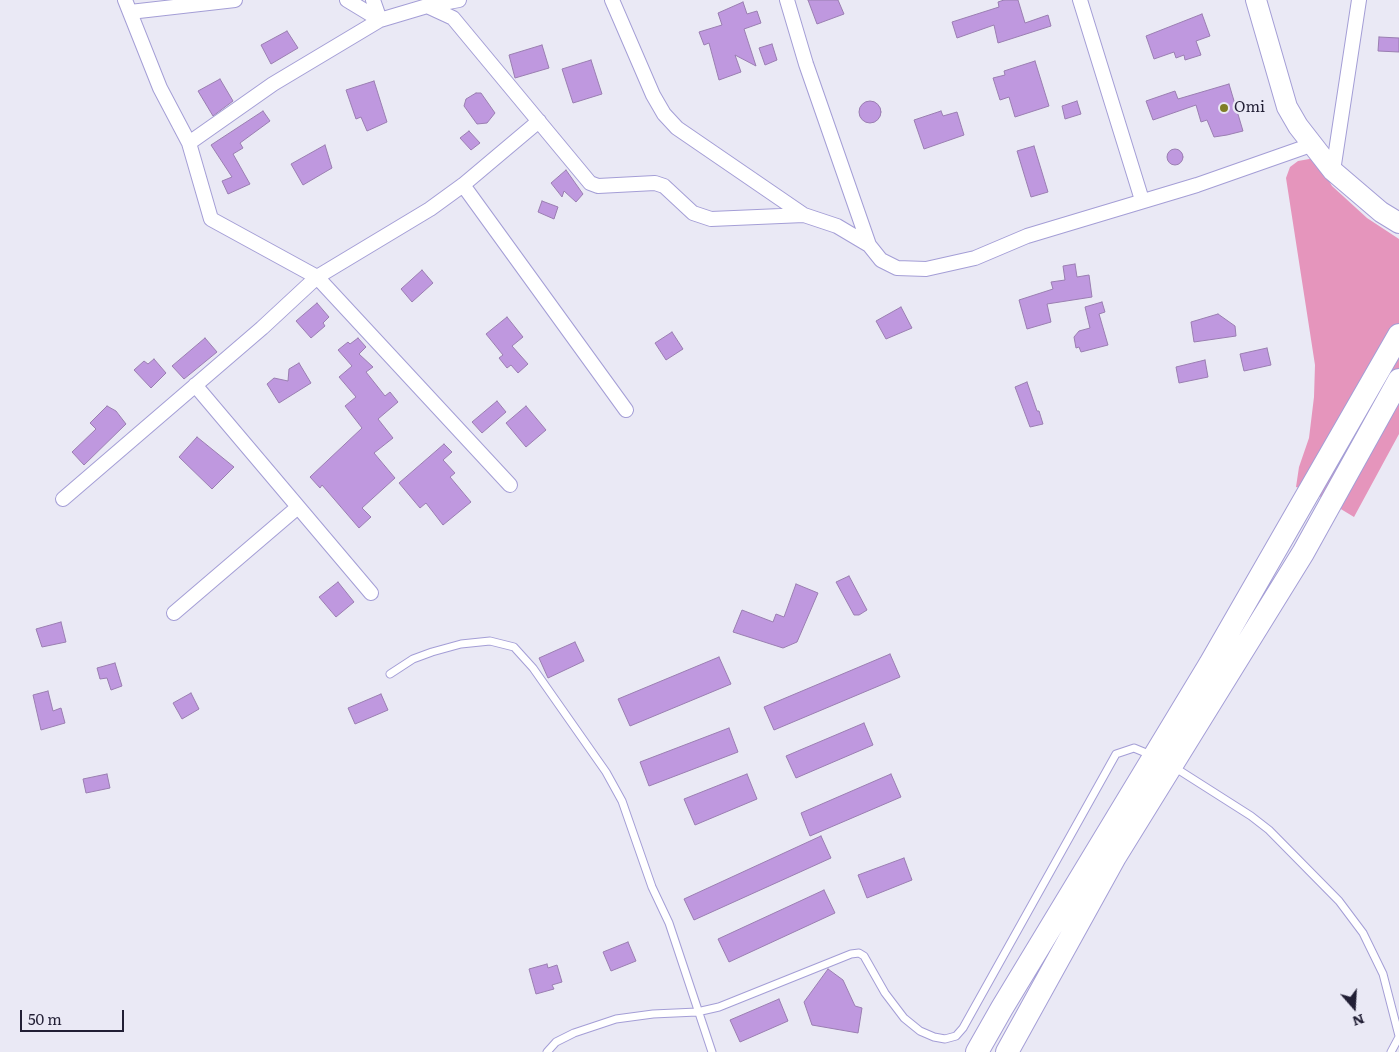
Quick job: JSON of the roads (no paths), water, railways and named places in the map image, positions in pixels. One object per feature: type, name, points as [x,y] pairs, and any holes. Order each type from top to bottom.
[{"type":"main road","points":[[1256,0],[1287,107],[1311,145],[1333,171],[1381,212],[1399,223]]},
{"type":"main road","points":[[1007,1052],[1115,856],[1163,761],[1399,335]]},
{"type":"main road","points":[[977,1052],[1002,1008],[1163,761],[1303,553],[1399,380]]},
{"type":"street","points":[[235,0],[127,6],[160,88],[189,143],[210,219],[317,277],[510,485]]},
{"type":"street","points":[[347,0],[380,20]]},
{"type":"street","points":[[373,0],[380,20]]},
{"type":"street","points":[[189,143],[273,84],[380,20],[427,6],[459,0]]},
{"type":"street","points":[[612,0],[652,95],[664,114],[677,128],[804,215],[837,226],[869,245]]},
{"type":"street","points":[[787,0],[806,64],[869,245],[881,260],[897,268],[926,269],[975,258],[1026,236],[1197,185],[1311,145]]},
{"type":"street","points":[[1080,0],[1142,200]]},
{"type":"street","points":[[1333,171],[1359,0]]},
{"type":"street","points":[[427,6],[453,18],[590,183],[598,186],[655,183],[664,186],[692,213],[711,219],[804,215]]},
{"type":"street","points":[[63,499],[317,277],[430,209],[463,185],[539,121]]},
{"type":"street","points":[[463,185],[626,410]]},
{"type":"street","points":[[195,385],[371,593]]},
{"type":"street","points":[[174,612],[298,507]]},
{"type":"lane","points":[[390,674],[413,659],[432,652],[460,644],[490,641],[514,647],[534,668],[601,764],[622,801],[652,887],[669,923],[697,1012],[712,1052]]},
{"type":"lane","points":[[547,1052],[556,1042],[574,1033],[616,1019],[653,1014],[697,1012],[719,1007],[851,954],[859,953],[864,956],[885,992],[904,1018],[920,1031],[934,1037],[945,1039],[956,1036],[963,1028],[1116,754],[1134,748],[1163,761],[1269,830],[1340,901],[1363,933],[1383,974],[1399,1036],[1391,1052]]},
{"type":"place","name":"Omi","points":[[1224,108]]}]
